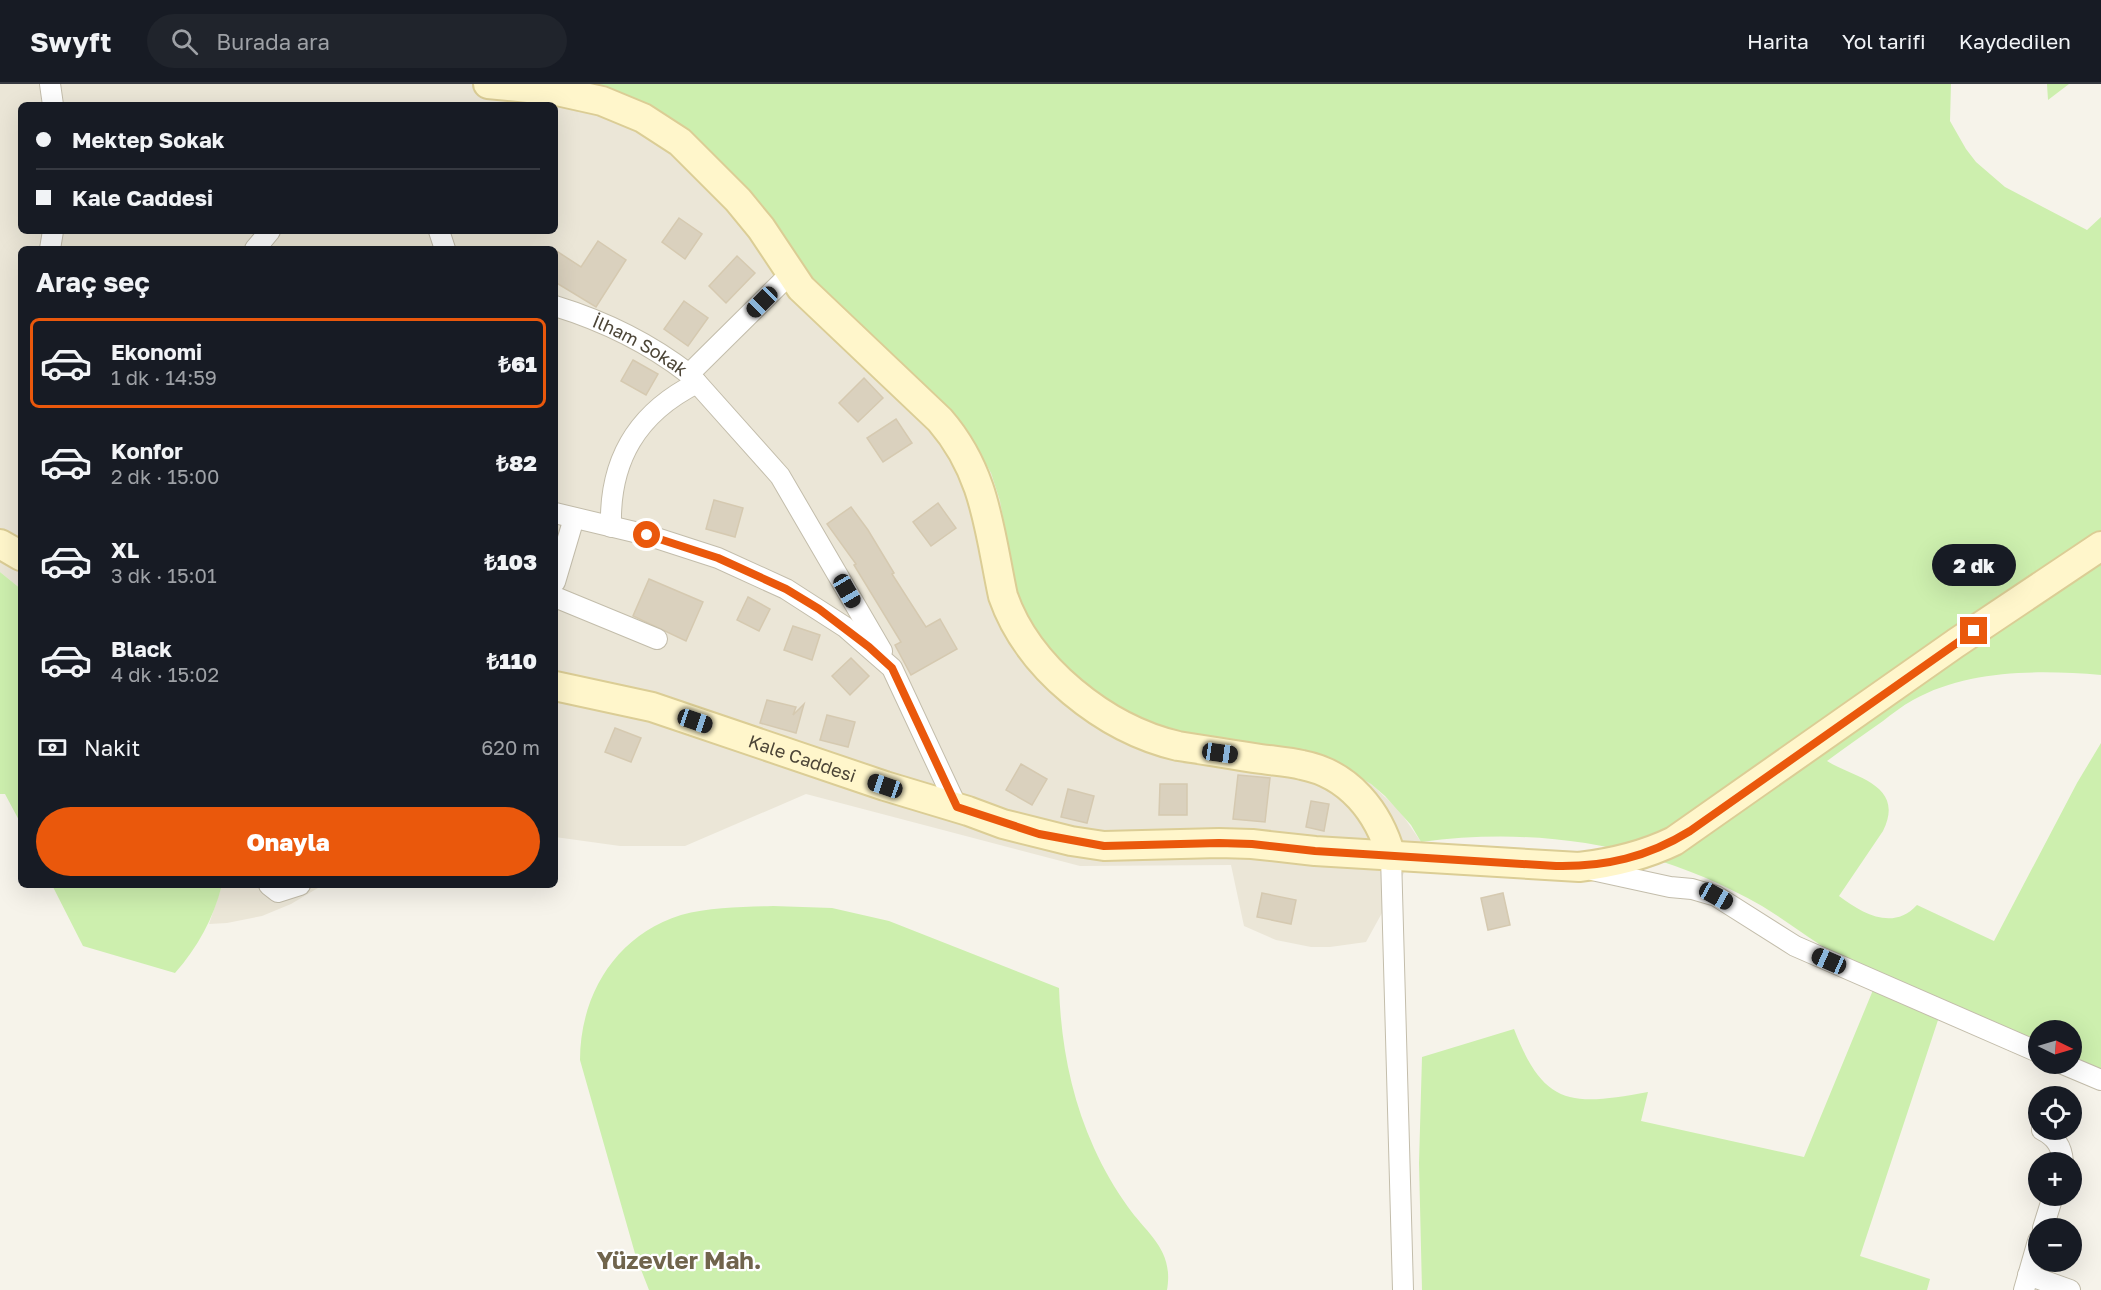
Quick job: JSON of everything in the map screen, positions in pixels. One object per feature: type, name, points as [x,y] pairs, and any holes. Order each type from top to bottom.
[{"type":"street","points":[[50,84],[53,102]]},
{"type":"street","points":[[488,84],[549,98],[580,95],[623,109],[680,142],[738,200],[766,235],[801,288],[940,420],[963,450],[981,490],[1008,609],[1027,643],[1057,677],[1079,696],[1114,721],[1159,742],[1303,765],[1336,778],[1350,788],[1372,812],[1381,825],[1391,856],[1403,1290]]},
{"type":"street","points":[[258,246],[268,234]]},
{"type":"street","name":"İlham Sokak","points":[[558,307],[635,339],[664,355],[693,379],[791,273]]},
{"type":"street","points":[[611,527],[612,490],[622,456],[641,425],[693,379],[780,476],[892,668],[957,807]]},
{"type":"street","points":[[558,562],[565,516],[656,537],[718,558],[786,589],[845,627],[892,668]]},
{"type":"street","points":[[0,543],[18,554]]},
{"type":"street","name":"Kale Caddesi","points":[[558,687],[652,707],[885,786],[1039,834],[1104,846],[1219,843],[1579,867],[1601,865],[1640,856],[1682,836],[1946,650],[2101,546]]},
{"type":"street","points":[[558,598],[657,639]]},
{"type":"street","points":[[1579,867],[1670,887],[1692,889],[1716,896],[1795,946],[2028,1048]]},
{"type":"street","points":[[273,888],[278,892],[291,888]]},
{"type":"street","points":[[2082,1072],[2101,1080]]},
{"type":"street","points":[[2026,1283],[2070,1290]]},
{"type":"shaded area","points":[[0,84],[568,84],[606,90],[915,377],[975,445],[991,473],[1000,501],[1371,784],[1399,810],[1421,842],[1366,942],[1311,947],[1276,940],[1244,926],[1231,865],[1080,866],[806,794],[685,846],[620,846],[558,837],[558,246],[18,246],[18,587],[0,572]]},
{"type":"shaded area","points":[[221,888],[318,888],[291,904],[262,916],[209,924]]},
{"type":"green space","points":[[568,84],[1951,84],[1950,121],[1976,162],[2005,187],[2087,230],[2101,217],[2101,675],[2054,672],[2005,674],[1957,682],[1909,702],[1827,761],[1874,785],[1883,793],[1888,803],[1888,815],[1883,831],[1839,896],[1858,909],[1878,917],[1898,917],[1908,913],[1917,905],[1994,941],[2077,783],[2101,743],[2101,1075],[2082,1066],[2082,1020],[2028,1020],[2028,1043],[1943,1005],[1860,1256],[1930,1279],[1927,1290],[1422,1290],[1419,1163],[1422,1057],[1514,1029],[1525,1055],[1537,1074],[1550,1087],[1564,1095],[1580,1099],[1599,1099],[1648,1092],[1641,1121],[1804,1157],[1878,978],[1833,953],[1762,906],[1722,885],[1681,868],[1597,845],[1554,839],[1510,837],[1421,842],[1411,825],[1385,796],[1371,784],[1341,766],[1183,737],[1132,716],[1084,684],[1041,641],[1019,603],[1000,501],[991,473],[975,445],[940,404],[890,352],[817,292],[758,205]]},
{"type":"green space","points":[[2047,84],[2069,84],[2048,100]]},
{"type":"green space","points":[[0,572],[18,587],[18,818],[5,794],[0,794]]},
{"type":"green space","points":[[54,888],[221,888],[204,932],[175,973],[83,946]]},
{"type":"green space","points":[[773,906],[832,908],[889,921],[1059,988],[1065,1050],[1073,1090],[1086,1129],[1114,1186],[1158,1244],[1167,1264],[1167,1290],[649,1290],[636,1257],[580,1060],[587,1013],[606,971],[620,953],[658,924],[703,910]]},
{"type":"building","points":[[679,218],[702,234],[685,259],[662,242]]},
{"type":"building","points":[[598,241],[626,260],[596,307],[558,284],[558,252],[581,267]]},
{"type":"building","points":[[737,256],[755,273],[726,303],[709,286]]},
{"type":"building","points":[[684,301],[708,318],[688,346],[664,329]]},
{"type":"building","points":[[633,360],[658,374],[646,395],[621,381]]},
{"type":"building","points":[[864,378],[883,398],[858,422],[839,403]]},
{"type":"building","points":[[896,419],[912,443],[883,462],[867,438]]},
{"type":"building","points":[[714,500],[743,508],[735,537],[706,529]]},
{"type":"building","points":[[938,503],[956,528],[931,546],[913,522]]},
{"type":"building","points":[[851,507],[868,530],[894,573],[892,574],[926,627],[940,619],[957,649],[911,675],[895,645],[901,642],[854,565],[856,564],[827,524]]},
{"type":"building","points":[[649,579],[703,602],[686,641],[633,616]]},
{"type":"building","points":[[748,597],[770,609],[759,631],[737,620]]},
{"type":"building","points":[[793,626],[820,635],[812,660],[784,650]]},
{"type":"building","points":[[851,658],[869,676],[850,695],[832,676]]},
{"type":"building","points":[[767,700],[796,707],[793,715],[804,704],[796,733],[760,723]]},
{"type":"building","points":[[827,715],[855,722],[848,747],[820,740]]},
{"type":"building","points":[[615,728],[641,738],[631,762],[605,752]]},
{"type":"building","points":[[1021,764],[1047,779],[1032,805],[1006,790]]},
{"type":"building","points":[[1238,775],[1270,778],[1265,822],[1233,819]]},
{"type":"building","points":[[1160,784],[1187,784],[1187,815],[1159,815]]},
{"type":"building","points":[[1068,789],[1094,796],[1087,823],[1061,817]]},
{"type":"building","points":[[1311,801],[1329,804],[1324,831],[1306,827]]},
{"type":"building","points":[[1262,893],[1296,900],[1291,924],[1257,917]]},
{"type":"building","points":[[1503,893],[1510,925],[1488,930],[1481,898]]},
{"type":"district","name":"Yüzevler Mah.","points":[[679,1259]]},
{"type":"route","points":[[647,535],[718,558],[786,589],[845,627],[869,647],[892,668],[957,807],[1039,834],[1104,846],[1252,844],[1315,851],[1579,867],[1621,861],[1658,849],[1690,831],[1974,631]]}]
